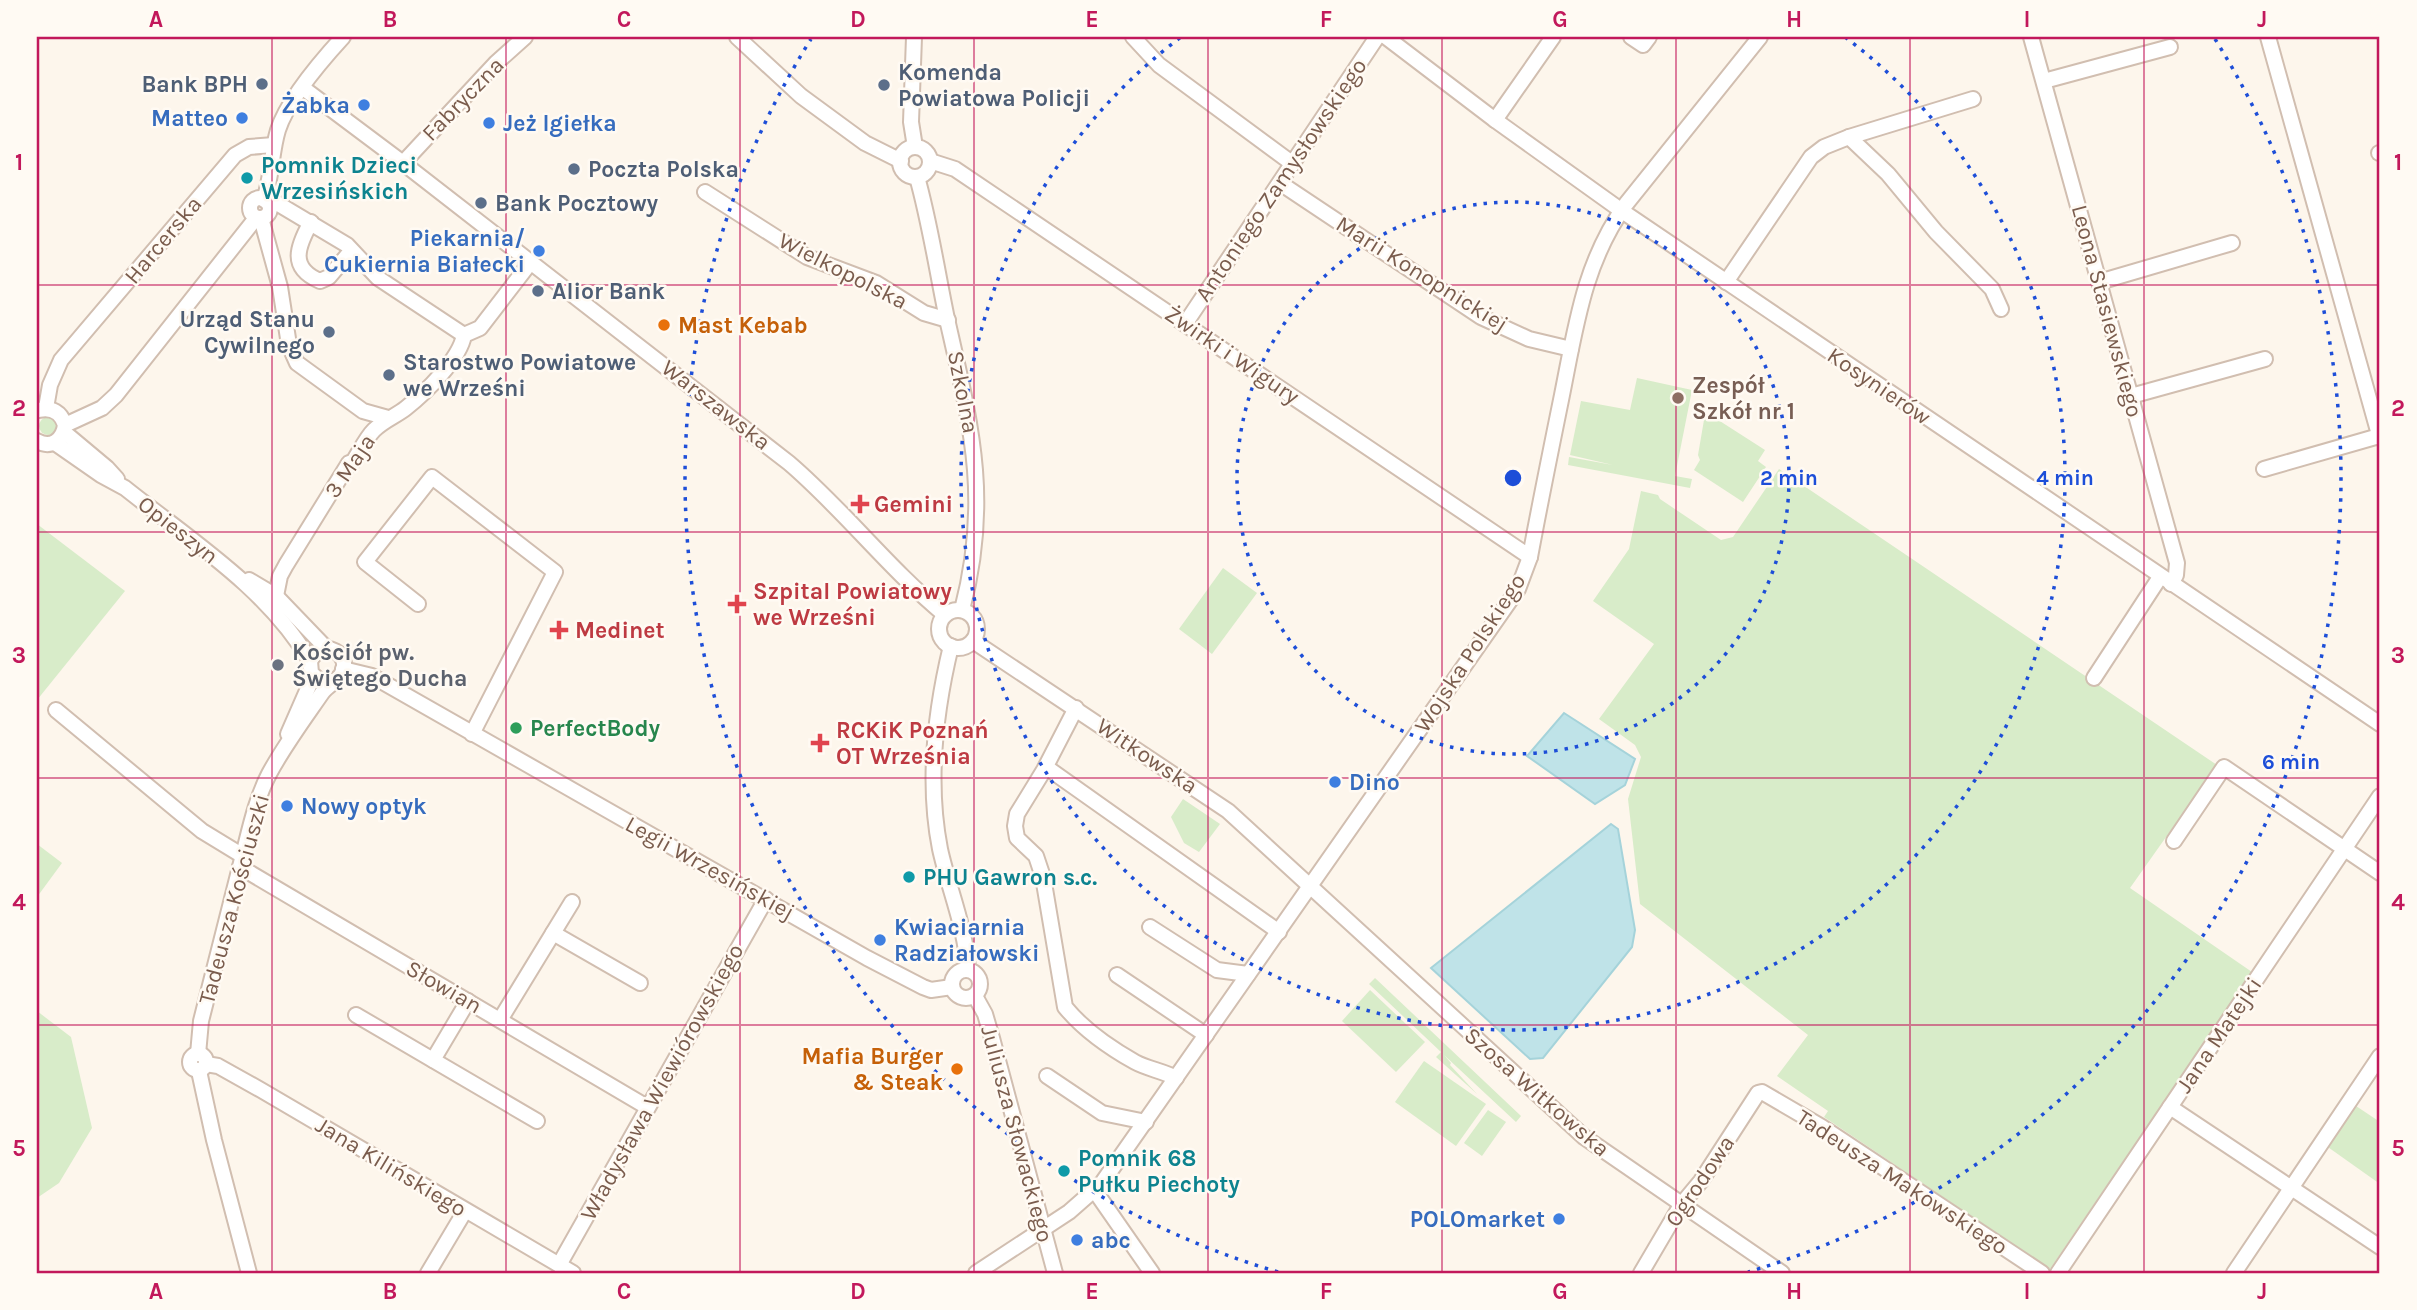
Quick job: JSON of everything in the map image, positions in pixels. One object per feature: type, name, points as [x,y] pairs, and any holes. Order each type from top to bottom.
[{"type":"street","points":[[266,201],[274,145],[282,120],[314,70],[343,37]]},
{"type":"street","name":"Fabryczna","points":[[403,163],[496,63],[525,37]]},
{"type":"street","points":[[737,37],[801,96],[864,143],[901,161]]},
{"type":"street","points":[[914,37],[911,122],[915,148]]},
{"type":"street","points":[[1133,37],[1159,65],[1293,164]]},
{"type":"street","name":"Antoniego Zamysłowskiego","points":[[1185,324],[1377,37]]},
{"type":"street","name":"Kosynierów","points":[[1386,37],[1495,120],[1622,211],[2380,724]]},
{"type":"street","points":[[1495,120],[1553,37]]},
{"type":"street","points":[[1630,37],[1643,45],[1649,37]]},
{"type":"street","name":"Wojska Polskiego","points":[[976,1273],[1095,1191],[1518,589],[1530,557],[1571,349],[1592,263],[1622,211],[1760,37]]},
{"type":"street","name":"Leona Stasiewskiego","points":[[2031,37],[2177,564],[2176,575],[2166,581]]},
{"type":"street","points":[[2264,469],[2380,437],[2268,37]]},
{"type":"street","points":[[2044,81],[2170,47]]},
{"type":"street","name":"Warszawska","points":[[303,88],[789,463],[823,493],[921,595],[945,615]]},
{"type":"street","points":[[1726,282],[1811,157],[1824,147],[1973,100]]},
{"type":"street","points":[[1849,137],[1888,174],[1936,232],[1992,289],[2001,309]]},
{"type":"street","name":"Harcerska","points":[[41,410],[61,360],[235,155],[249,147],[274,145]]},
{"type":"street","points":[[915,148],[925,152],[930,161],[927,172],[917,177],[904,172],[901,161],[906,150],[915,148]]},
{"type":"street","name":"Żwirki i Wigury","points":[[930,161],[955,169],[1530,557]]},
{"type":"street","name":"Szkolna","points":[[917,177],[972,432],[978,496],[973,556],[962,610]]},
{"type":"street","name":"Marii Konopnickiej","points":[[1280,183],[1481,317],[1529,339],[1571,349]]},
{"type":"street","name":"Wielkopolska","points":[[705,192],[807,257],[876,283],[924,313],[948,320]]},
{"type":"street","points":[[388,418],[363,411],[297,363],[289,345],[280,287],[258,218],[251,213],[250,205],[255,200],[275,202],[311,222],[347,245],[378,278],[464,335]]},
{"type":"street","points":[[37,441],[48,444],[102,408],[116,395],[258,218]]},
{"type":"street","points":[[311,222],[297,254],[300,266],[310,276],[320,281],[329,277],[351,251]]},
{"type":"street","points":[[2099,282],[2232,243]]},
{"type":"street","name":"3 Maja","points":[[276,596],[286,565],[349,463],[353,462],[372,432],[413,402],[438,376],[458,353],[464,335],[480,328],[530,263]]},
{"type":"street","points":[[2131,396],[2265,359]]},
{"type":"street","name":"Opieszyn","points":[[41,410],[59,413],[61,433],[101,475],[125,488],[253,590],[297,639],[311,667]]},
{"type":"street","points":[[418,604],[365,562],[432,477],[555,572],[472,734]]},
{"type":"street","name":"Opieszyn","points":[[232,572],[276,596],[326,648]]},
{"type":"street","points":[[2094,678],[2166,581]]},
{"type":"street","points":[[953,610],[962,610],[971,614],[976,622],[977,632],[973,641],[965,646],[951,646],[943,641],[939,632],[940,623],[945,615],[953,610]]},
{"type":"street","name":"Witkowska","points":[[973,641],[1228,811],[1311,887]]},
{"type":"street","points":[[951,646],[934,758],[936,819],[948,881],[962,929],[968,970]]},
{"type":"street","points":[[326,648],[335,650],[341,656],[343,669],[340,677],[321,682],[311,667],[318,651],[326,648]]},
{"type":"street","name":"Tadeusza Kościuszki","points":[[249,1273],[214,1140],[201,1063],[201,1021],[258,797],[284,748],[309,686],[311,667]]},
{"type":"street","name":"Legii Wrzesińskiej","points":[[343,669],[372,676],[923,987],[931,990],[952,987]]},
{"type":"street","name":"Tadeusza Kościuszki","points":[[284,748],[323,691],[333,681]]},
{"type":"street","points":[[1076,708],[1046,767],[1017,814],[1017,838],[1037,856],[1043,877],[1065,1007],[1078,1023],[1134,1061],[1160,1069],[1176,1078]]},
{"type":"street","name":"Słowian","points":[[57,710],[241,862],[647,1107]]},
{"type":"street","points":[[1046,767],[1279,932]]},
{"type":"street","points":[[2174,841],[2224,767],[2380,873]]},
{"type":"street","name":"Jana Matejki","points":[[2061,1272],[2380,796]]},
{"type":"street","name":"Szosa Witkowska","points":[[1311,887],[1559,1117],[1604,1152],[1782,1273]]},
{"type":"street","name":"Władysława Wiewiórowskiego","points":[[559,1265],[766,899]]},
{"type":"street","points":[[500,1020],[572,902]]},
{"type":"street","points":[[1150,927],[1217,970],[1248,974]]},
{"type":"street","points":[[553,933],[640,983]]},
{"type":"street","points":[[968,970],[976,973],[981,981],[980,989],[975,996],[961,998],[952,987],[956,974],[968,970]]},
{"type":"street","points":[[1117,975],[1206,1035]]},
{"type":"street","name":"Juliusza Słowackiego","points":[[975,996],[985,1014],[1055,1273]]},
{"type":"street","points":[[433,1060],[468,1001]]},
{"type":"street","points":[[356,1016],[537,1121]]},
{"type":"street","points":[[2234,1273],[2380,1056]]},
{"type":"street","name":"Jana Kilińskiego","points":[[201,1063],[218,1066],[261,1090],[573,1273]]},
{"type":"street","points":[[1047,1076],[1102,1113],[1146,1122]]},
{"type":"street","name":"Ogrodowa","points":[[1642,1273],[1681,1205],[1701,1181],[1758,1093],[1762,1091]]},
{"type":"street","name":"Tadeusza Makowskiego","points":[[1762,1091],[1822,1127],[2042,1273]]},
{"type":"street","points":[[2171,1107],[2380,1247]]},
{"type":"street","points":[[1095,1191],[1152,1273]]},
{"type":"street","points":[[428,1273],[465,1211]]},
{"type":"green space","points":[[1637,378],[1692,390],[1675,476],[1692,479],[1690,488],[1568,465],[1569,457],[1613,465],[1570,455],[1581,401],[1630,410]]},
{"type":"green space","points":[[1712,416],[1765,450],[1758,461],[1766,467],[1743,502],[1694,470],[1700,460],[1698,455],[1704,420]]},
{"type":"green space","points":[[48,417],[54,420],[57,426],[54,432],[48,435],[42,432],[39,426],[42,420]]},
{"type":"green space","points":[[1779,469],[2217,765],[2130,888],[2252,972],[2050,1269],[1824,1117],[1828,1111],[1777,1076],[1808,1035],[1640,904],[1628,799],[1641,757],[1635,745],[1599,719],[1654,644],[1593,601],[1629,549],[1641,491],[1658,495],[1721,540],[1733,537]]},
{"type":"green space","points":[[37,524],[125,591],[37,700]]},
{"type":"green space","points":[[1223,568],[1257,593],[1212,654],[1179,629]]},
{"type":"green space","points":[[1183,799],[1220,824],[1199,852],[1184,843],[1171,817]]},
{"type":"green space","points":[[37,844],[62,863],[37,897]]},
{"type":"green space","points":[[1375,978],[1521,1116],[1516,1122],[1444,1055],[1477,1094],[1436,1057],[1441,1052],[1369,984]]},
{"type":"green space","points":[[1370,990],[1425,1042],[1396,1072],[1342,1021]]},
{"type":"green space","points":[[37,1011],[71,1037],[92,1128],[59,1183],[37,1198]]},
{"type":"green space","points":[[1424,1061],[1486,1104],[1456,1146],[1395,1102]]},
{"type":"green space","points":[[2353,1104],[2380,1122],[2380,1184],[2325,1145]]},
{"type":"green space","points":[[1488,1110],[1506,1122],[1482,1156],[1464,1143]]},
{"type":"water","points":[[1564,713],[1635,759],[1625,785],[1595,804],[1527,756]]},
{"type":"water","points":[[1611,824],[1618,829],[1635,930],[1632,947],[1543,1058],[1530,1059],[1431,968]]},
{"type":"place","name":"Bank BPH","points":[[262,84]]},
{"type":"place","name":"Komenda Powiatowa Policji","points":[[884,85]]},
{"type":"place","name":"Żabka","points":[[364,105]]},
{"type":"place","name":"Matteo","points":[[242,118]]},
{"type":"place","name":"Jeż Igiełka","points":[[489,123]]},
{"type":"place","name":"Poczta Polska","points":[[574,169]]},
{"type":"place","name":"Pomnik Dzieci Wrzesińskich","points":[[247,178]]},
{"type":"place","name":"Bank Pocztowy","points":[[481,203]]},
{"type":"place","name":"Piekarnia/ Cukiernia Białecki","points":[[539,251]]},
{"type":"place","name":"Alior Bank","points":[[538,291]]},
{"type":"place","name":"Mast Kebab","points":[[664,325]]},
{"type":"place","name":"Urząd Stanu Cywilnego","points":[[329,332]]},
{"type":"place","name":"Starostwo Powiatowe we Wrześni","points":[[389,375]]},
{"type":"place","name":"Zespół Szkół nr 1","points":[[1678,398]]},
{"type":"place","name":"Gemini","points":[[860,504]]},
{"type":"place","name":"Szpital Powiatowy we Wrześni","points":[[737,604]]},
{"type":"place","name":"Medinet","points":[[559,630]]},
{"type":"place","name":"Kościół pw. Świętego Ducha","points":[[278,665]]},
{"type":"place","name":"PerfectBody","points":[[516,728]]},
{"type":"place","name":"RCKiK Poznań OT Września","points":[[820,743]]},
{"type":"place","name":"Dino","points":[[1335,782]]},
{"type":"place","name":"Nowy optyk","points":[[287,806]]},
{"type":"place","name":"PHU Gawron s.c.","points":[[909,877]]},
{"type":"place","name":"Kwiaciarnia Radziałowski","points":[[880,940]]},
{"type":"place","name":"Mafia Burger & Steak","points":[[957,1069]]},
{"type":"place","name":"Pomnik 68 Pułku Piechoty","points":[[1064,1171]]},
{"type":"place","name":"POLOmarket","points":[[1559,1219]]},
{"type":"place","name":"abc","points":[[1077,1240]]}]
